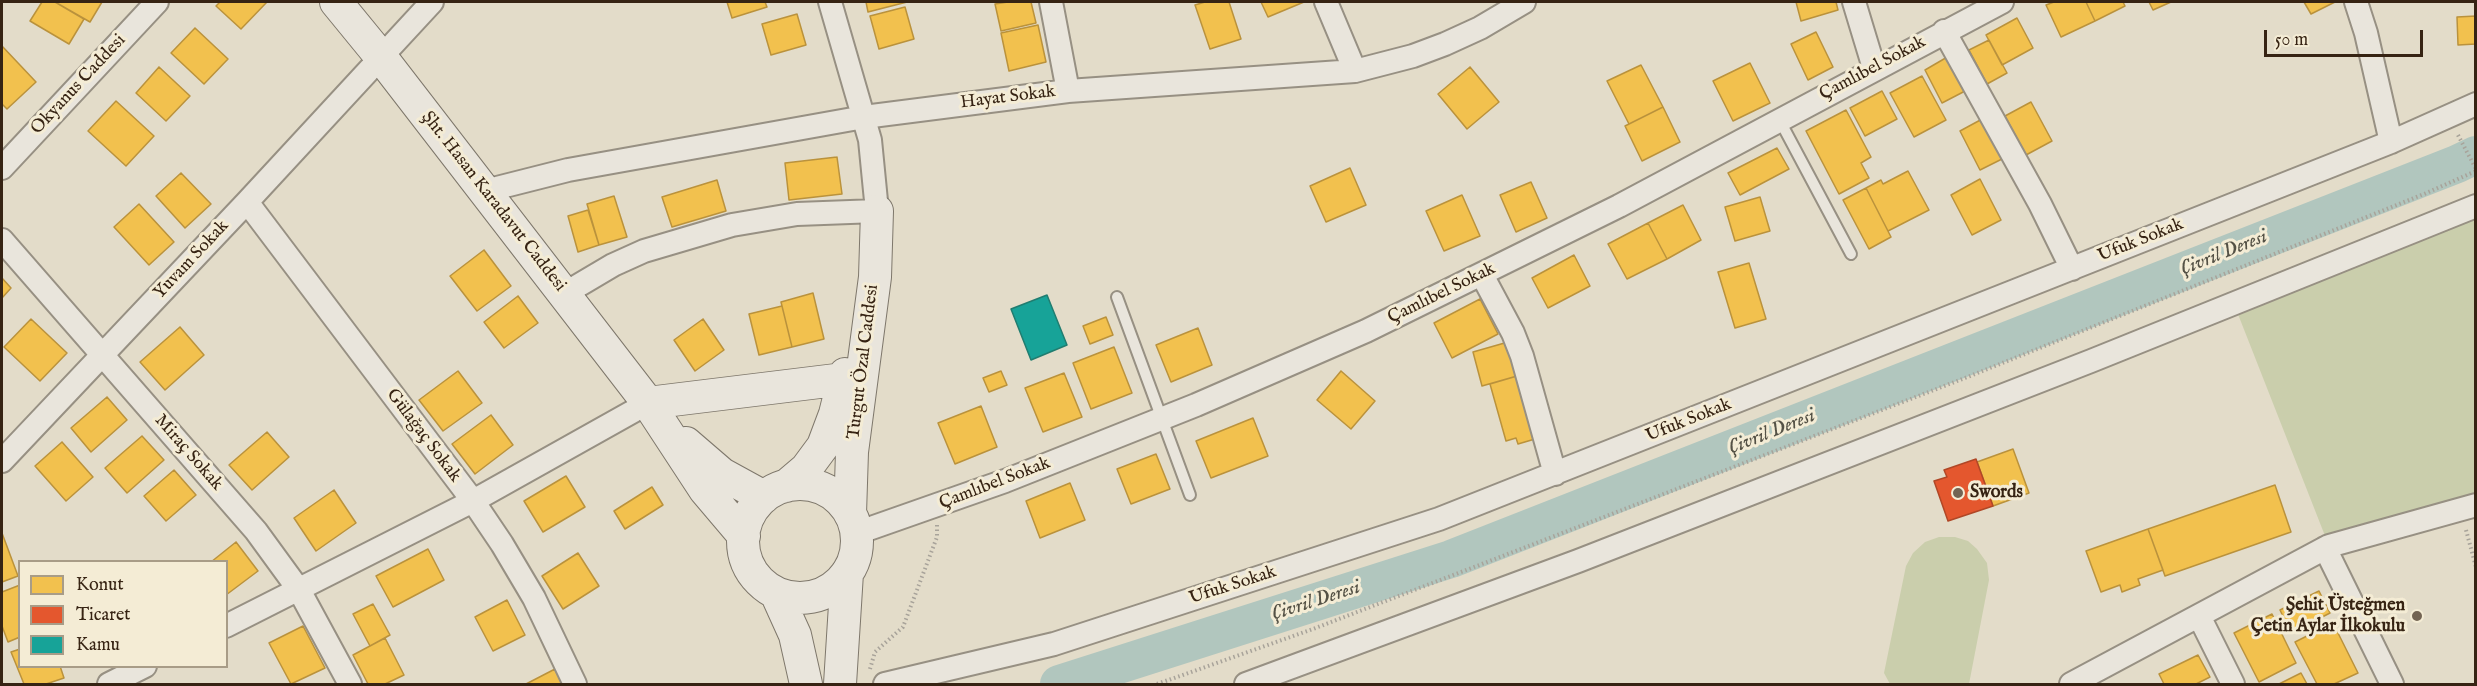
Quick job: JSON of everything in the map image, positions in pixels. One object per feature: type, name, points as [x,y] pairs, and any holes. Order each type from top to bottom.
[{"type":"street","name":"Okyanus Caddesi","points":[[2,168],[157,2]]},
{"type":"street","name":"Şht. Hasan Karadavut Caddesi","points":[[336,2],[648,403]]},
{"type":"street","name":"Yuvam Sokak","points":[[2,461],[432,2]]},
{"type":"street","name":"Turgut Özal Caddesi","points":[[830,2],[864,117],[873,161],[877,211],[875,277],[852,452],[854,523]]},
{"type":"street","points":[[1051,2],[1068,91]]},
{"type":"street","points":[[1326,2],[1355,71]]},
{"type":"street","name":"Hayat Sokak","points":[[485,191],[568,170],[864,117],[1068,91],[1355,71],[1413,56],[1445,44],[1480,28],[1524,2]]},
{"type":"street","points":[[1854,2],[1874,68]]},
{"type":"street","name":"Çamlıbel Sokak","points":[[854,523],[938,505],[1160,419],[1366,331],[1620,206],[1874,68],[2002,2]]},
{"type":"street","points":[[2356,2],[2366,33],[2391,142]]},
{"type":"street","points":[[1944,31],[2040,204],[2072,269]]},
{"type":"street","name":"Ufuk Sokak","points":[[865,681],[1054,644],[1439,519],[2391,142],[2475,104]]},
{"type":"street","name":"Gülağaç Sokak","points":[[247,202],[502,544],[534,598],[575,684]]},
{"type":"street","points":[[1246,684],[1534,578],[1991,400],[2475,206]]},
{"type":"street","name":"Turgut Özal Caddesi","points":[[775,492],[806,470],[823,446],[836,414],[877,211]]},
{"type":"street","points":[[564,294],[613,265],[644,251],[732,225],[797,214],[877,211]]},
{"type":"street","name":"Miraç Sokak","points":[[2,240],[256,531],[299,590],[350,684]]},
{"type":"street","points":[[1482,275],[1513,333],[1522,356],[1555,474]]},
{"type":"street","points":[[228,625],[472,501],[648,403],[844,379]]},
{"type":"street","points":[[648,403],[709,464],[738,484],[775,492],[807,485],[828,491],[844,505],[854,523],[856,554],[848,573],[833,587],[816,596],[796,597],[776,593],[760,581],[749,565],[744,536],[750,515],[775,492]]},
{"type":"street","points":[[648,403],[705,490],[744,536]]},
{"type":"street","points":[[2078,683],[2336,543],[2468,507]]},
{"type":"street","points":[[2325,548],[2392,684]]},
{"type":"street","points":[[848,573],[865,681]]},
{"type":"street","points":[[776,593],[795,635],[806,684]]},
{"type":"street","points":[[2199,616],[2234,684]]},
{"type":"street","points":[[109,684],[141,668]]},
{"type":"lane","points":[[1779,119],[1851,254]]},
{"type":"lane","points":[[1118,297],[1160,419],[1190,495]]},
{"type":"path","points":[[1156,684],[1313,629],[1965,378],[2424,194],[2475,170],[2457,133]]},
{"type":"path","points":[[865,681],[875,652],[903,627],[937,537],[938,505]]},
{"type":"path","points":[[2468,507],[2475,567]]},
{"type":"green space","points":[[2475,206],[2475,505],[2329,546],[2234,304]]},
{"type":"green space","points":[[1939,537],[1955,537],[1968,541],[1987,563],[1989,580],[1969,684],[1890,684],[1884,673],[1906,566],[1913,553],[1925,542]]},
{"type":"building: Konut","points":[[42,2],[55,2],[84,19],[69,44],[30,21]]},
{"type":"building: Konut","points":[[55,2],[102,2],[90,22]]},
{"type":"building: Konut","points":[[220,2],[267,2],[241,29],[216,6]]},
{"type":"building: Konut","points":[[727,2],[765,2],[767,7],[732,18]]},
{"type":"building: Konut","points":[[866,2],[907,2],[868,12]]},
{"type":"building: Konut","points":[[1031,2],[1036,23],[1001,31],[995,4]]},
{"type":"building: Konut","points":[[1205,2],[1229,2],[1241,39],[1210,49],[1195,5]]},
{"type":"building: Konut","points":[[1261,2],[1304,2],[1268,17]]},
{"type":"building: Konut","points":[[1796,2],[1836,2],[1838,10],[1801,21]]},
{"type":"building: Konut","points":[[2054,2],[2086,2],[2095,21],[2061,37],[2046,5]]},
{"type":"building: Konut","points":[[2086,2],[2123,2],[2125,6],[2095,21]]},
{"type":"building: Konut","points":[[2149,2],[2171,2],[2153,10]]},
{"type":"building: Konut","points":[[2304,2],[2335,2],[2311,14]]},
{"type":"building: Konut","points":[[905,7],[914,39],[879,49],[870,16]]},
{"type":"building: Konut","points":[[797,14],[806,45],[771,55],[762,24]]},
{"type":"building: Konut","points":[[2476,16],[2476,44],[2458,45],[2457,17]]},
{"type":"building: Konut","points":[[2017,18],[2033,48],[2002,65],[1986,35]]},
{"type":"building: Konut","points":[[1038,25],[1046,62],[1009,71],[1001,33]]},
{"type":"building: Konut","points":[[195,28],[228,59],[204,84],[171,53]]},
{"type":"building: Konut","points":[[1816,32],[1833,67],[1808,80],[1791,44]]},
{"type":"building: Konut","points":[[1989,40],[2007,73],[1987,84],[1969,50]]},
{"type":"building: Konut","points":[[2,46],[36,82],[7,109],[2,104]]},
{"type":"building: Konut","points":[[1949,56],[1967,90],[1942,103],[1925,70]]},
{"type":"building: Konut","points":[[1750,63],[1770,103],[1733,121],[1713,81]]},
{"type":"building: Konut","points":[[1641,65],[1663,107],[1629,124],[1607,81]]},
{"type":"building: Konut","points":[[159,67],[190,96],[166,121],[136,93]]},
{"type":"building: Konut","points":[[1470,67],[1499,102],[1467,129],[1438,94]]},
{"type":"building: Konut","points":[[1922,76],[1946,120],[1914,137],[1890,93]]},
{"type":"building: Konut","points":[[1882,91],[1897,119],[1865,136],[1850,108]]},
{"type":"building: Konut","points":[[116,101],[154,136],[126,166],[88,131]]},
{"type":"building: Konut","points":[[2031,102],[2052,141],[2026,155],[2005,116]]},
{"type":"building: Konut","points":[[1663,107],[1680,142],[1642,161],[1625,126]]},
{"type":"building: Konut","points":[[1846,110],[1871,157],[1861,163],[1869,178],[1839,194],[1806,131]]},
{"type":"building: Konut","points":[[1984,118],[2004,158],[1980,170],[1960,131]]},
{"type":"building: Konut","points":[[1777,148],[1789,169],[1740,195],[1728,173]]},
{"type":"building: Konut","points":[[837,157],[842,194],[789,200],[785,163]]},
{"type":"building: Konut","points":[[1350,168],[1366,205],[1326,222],[1310,186]]},
{"type":"building: Konut","points":[[1908,171],[1929,210],[1888,231],[1866,188],[1881,180],[1883,184]]},
{"type":"building: Konut","points":[[181,173],[211,204],[185,228],[156,196]]},
{"type":"building: Konut","points":[[1980,179],[2001,220],[1972,235],[1951,195]]},
{"type":"building: Konut","points":[[717,180],[726,211],[672,227],[662,197]]},
{"type":"building: Konut","points":[[1531,182],[1547,218],[1516,232],[1500,195]]},
{"type":"building: Konut","points":[[1866,188],[1891,237],[1869,249],[1843,200]]},
{"type":"building: Konut","points":[[1462,195],[1480,236],[1444,251],[1426,211]]},
{"type":"building: Konut","points":[[614,196],[627,237],[599,245],[587,204]]},
{"type":"building: Konut","points":[[1760,197],[1770,231],[1735,241],[1725,207]]},
{"type":"building: Konut","points":[[139,204],[174,242],[149,265],[114,227]]},
{"type":"building: Konut","points":[[1683,205],[1701,240],[1667,259],[1648,223]]},
{"type":"building: Konut","points":[[588,210],[599,245],[578,252],[568,216]]},
{"type":"building: Konut","points":[[1648,223],[1667,259],[1627,279],[1608,244]]},
{"type":"building: Konut","points":[[484,250],[511,286],[477,311],[450,276]]},
{"type":"building: Konut","points":[[1574,255],[1590,286],[1548,308],[1532,278]]},
{"type":"building: Konut","points":[[1749,263],[1766,319],[1735,328],[1718,272]]},
{"type":"building: Konut","points":[[2,278],[11,288],[2,298]]},
{"type":"building: Konut","points":[[813,293],[824,339],[792,347],[781,302]]},
{"type":"building: Konut","points":[[518,296],[538,323],[504,348],[484,322]]},
{"type":"building: Konut","points":[[1480,299],[1498,334],[1452,358],[1434,323]]},
{"type":"building: Konut","points":[[782,306],[792,347],[759,355],[749,314]]},
{"type":"building: Konut","points":[[1106,317],[1113,335],[1090,344],[1083,326]]},
{"type":"building: Konut","points":[[31,319],[67,353],[40,381],[4,347]]},
{"type":"building: Konut","points":[[703,319],[724,350],[695,371],[674,340]]},
{"type":"building: Konut","points":[[180,327],[204,355],[165,390],[140,362]]},
{"type":"building: Konut","points":[[1198,328],[1212,365],[1171,382],[1156,345]]},
{"type":"building: Konut","points":[[1508,342],[1517,376],[1482,386],[1473,352]]},
{"type":"building: Konut","points":[[1114,347],[1132,393],[1091,409],[1073,363]]},
{"type":"building: Konut","points":[[458,371],[482,403],[443,431],[419,400]]},
{"type":"building: Konut","points":[[1001,371],[1007,385],[989,392],[983,378]]},
{"type":"building: Konut","points":[[1341,371],[1375,401],[1351,429],[1317,400]]},
{"type":"building: Konut","points":[[1064,373],[1082,417],[1043,432],[1025,388]]},
{"type":"building: Konut","points":[[1517,376],[1535,439],[1518,444],[1516,438],[1506,441],[1490,384]]},
{"type":"building: Konut","points":[[107,397],[127,420],[91,452],[71,428]]},
{"type":"building: Konut","points":[[981,406],[997,447],[955,464],[938,423]]},
{"type":"building: Konut","points":[[491,415],[513,445],[475,474],[452,444]]},
{"type":"building: Konut","points":[[1253,418],[1268,456],[1211,478],[1196,441]]},
{"type":"building: Konut","points":[[267,432],[289,457],[252,490],[229,465]]},
{"type":"building: Konut","points":[[142,436],[164,460],[127,493],[105,468]]},
{"type":"building: Konut","points":[[62,442],[93,477],[66,501],[35,466]]},
{"type":"building: Konut","points":[[2013,449],[2029,493],[1993,506],[1977,462]]},
{"type":"building: Konut","points":[[1156,454],[1170,489],[1131,504],[1117,469]]},
{"type":"building: Konut","points":[[174,470],[196,495],[166,521],[144,496]]},
{"type":"building: Konut","points":[[566,476],[585,507],[543,532],[524,501]]},
{"type":"building: Konut","points":[[1070,483],[1085,520],[1040,538],[1026,501]]},
{"type":"building: Konut","points":[[2275,485],[2291,532],[2165,576],[2148,529]]},
{"type":"building: Konut","points":[[652,487],[663,505],[625,529],[614,511]]},
{"type":"building: Konut","points":[[334,490],[356,523],[316,551],[294,518]]},
{"type":"building: Konut","points":[[2148,529],[2163,570],[2138,579],[2140,585],[2122,592],[2120,585],[2101,592],[2086,551]]},
{"type":"building: Konut","points":[[2,533],[18,576],[2,582]]},
{"type":"building: Konut","points":[[236,542],[258,571],[228,594],[228,560],[214,560]]},
{"type":"building: Konut","points":[[428,549],[444,580],[393,607],[376,576]]},
{"type":"building: Konut","points":[[578,553],[599,586],[563,609],[542,576]]},
{"type":"building: Konut","points":[[18,586],[18,638],[8,642],[2,626],[2,592]]},
{"type":"building: Konut","points":[[2319,591],[2330,613],[2291,633],[2280,610]]},
{"type":"building: Konut","points":[[507,600],[525,635],[493,651],[475,617]]},
{"type":"building: Konut","points":[[373,604],[390,635],[370,646],[353,614]]},
{"type":"building: Konut","points":[[2272,614],[2296,663],[2259,682],[2234,633]]},
{"type":"building: Konut","points":[[2333,623],[2358,673],[2334,684],[2317,684],[2295,642]]},
{"type":"building: Konut","points":[[303,626],[325,668],[291,684],[269,643]]},
{"type":"building: Konut","points":[[385,638],[404,675],[385,684],[368,684],[353,655]]},
{"type":"building: Konut","points":[[18,650],[18,668],[61,668],[64,678],[46,684],[24,684],[11,652]]},
{"type":"building: Konut","points":[[2198,655],[2210,677],[2196,684],[2164,684],[2159,674]]},
{"type":"building: Konut","points":[[555,669],[563,684],[526,684]]},
{"type":"building: Konut","points":[[2301,673],[2307,684],[2279,684]]},
{"type":"building: Ticaret","points":[[1976,459],[1993,506],[1948,521],[1934,481],[1947,477],[1944,470]]},
{"type":"building: Kamu","points":[[1047,295],[1067,345],[1031,360],[1011,309]]},
{"type":"waterway","name":"Çivril Deresi","points":[[1059,684],[1451,559],[2476,155]]},
{"type":"place","name":"Swords","points":[[1958,493]]},
{"type":"place","name":"Şehit Üsteğmen Çetin Aylar İlkokulu","points":[[2417,616]]}]
